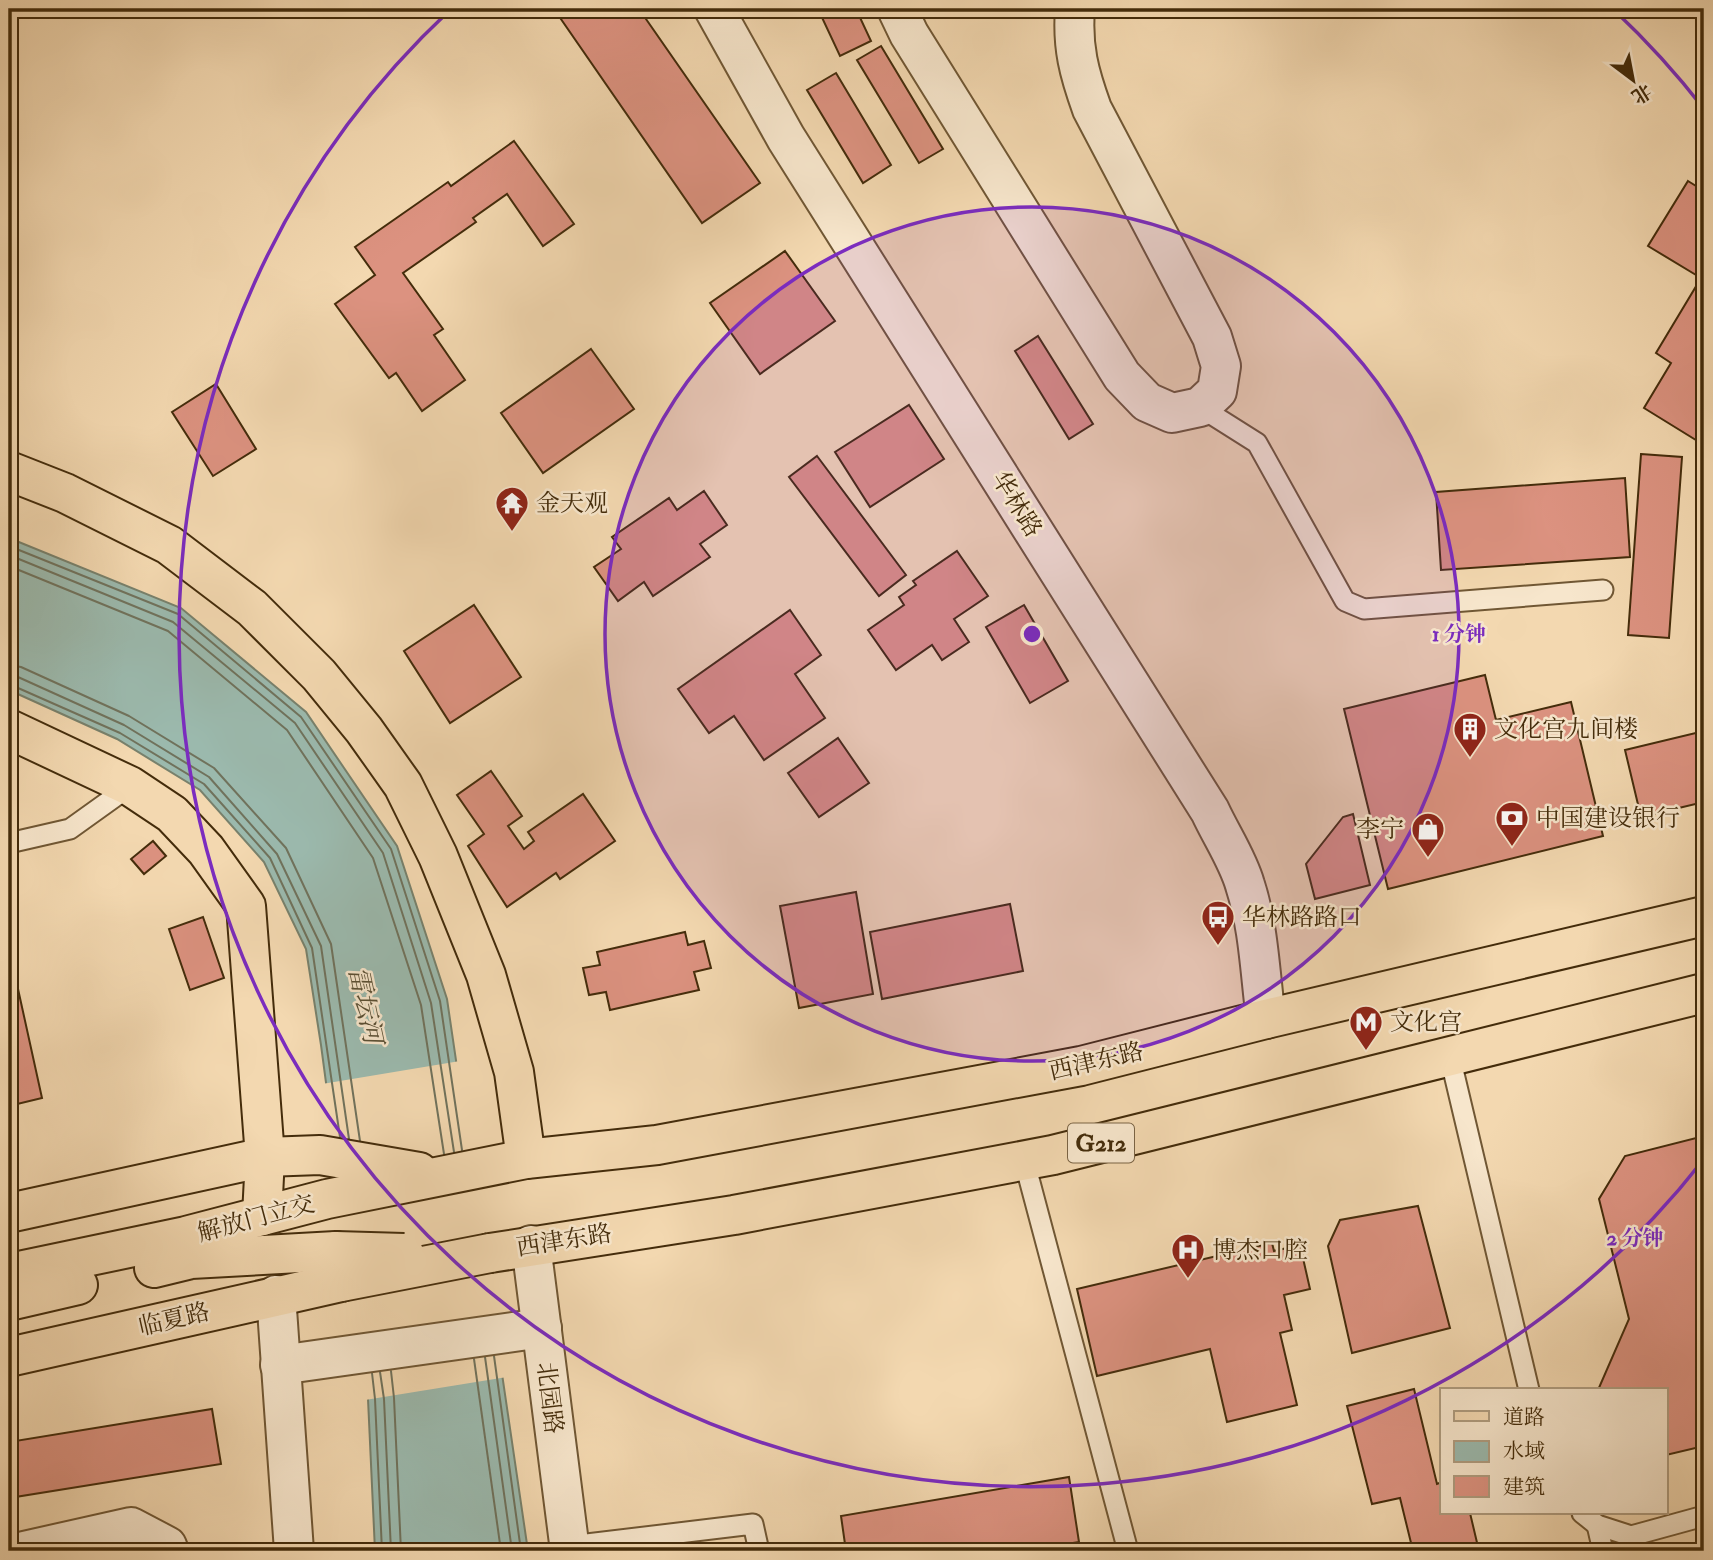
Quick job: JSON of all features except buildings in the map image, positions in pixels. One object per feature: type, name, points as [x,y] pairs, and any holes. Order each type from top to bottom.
[{"type":"main road","points":[[9,471],[65,493],[169,545],[253,608],[319,675],[364,730],[403,785],[415,808],[438,856],[486,975],[514,1072],[526,1159]]},
{"type":"main road","points":[[9,729],[130,786],[172,814],[198,841],[246,906],[265,1157],[262,1216]]},
{"type":"main road","name":"西津东路","points":[[441,1176],[526,1159],[657,1145],[1067,1069],[1266,1019],[1704,916]]},
{"type":"main road","name":"西津东路","points":[[338,1267],[480,1254],[734,1215],[1024,1160],[1704,993]]},
{"type":"main road","points":[[9,1213],[265,1157],[320,1155],[441,1176]]},
{"type":"main road","name":"解放门立交","points":[[188,1248],[262,1216],[327,1199],[441,1176]]},
{"type":"main road","points":[[9,1273],[188,1248]]},
{"type":"main road","points":[[9,1301],[188,1248]]},
{"type":"main road","name":"解放门立交","points":[[188,1248],[338,1267]]},
{"type":"main road","name":"临夏路","points":[[9,1357],[276,1295],[338,1267]]},
{"type":"street","name":"华林路","points":[[714,9],[786,138],[1210,811],[1245,883],[1259,944],[1266,1019]]},
{"type":"street","points":[[897,9],[909,34],[1122,376],[1147,402],[1172,413],[1200,407],[1217,391],[1221,366],[1212,337],[1092,109],[1079,72],[1074,28],[1075,9]]},
{"type":"street","name":"北园路","points":[[531,1245],[524,1331],[570,1549]]},
{"type":"street","points":[[276,1295],[294,1551]]},
{"type":"street","points":[[280,1365],[524,1331]]},
{"type":"street","points":[[24,1551],[131,1527],[167,1546],[169,1551]]},
{"type":"lane","points":[[1200,407],[1257,443],[1345,601],[1364,609],[1603,590]]},
{"type":"lane","points":[[9,843],[70,829],[130,786]]},
{"type":"lane","points":[[1450,1057],[1530,1388]]},
{"type":"lane","points":[[1024,1160],[1128,1551]]},
{"type":"lane","points":[[1589,1519],[1632,1536],[1704,1516]]},
{"type":"lane","points":[[1589,1519],[1603,1551]]},
{"type":"lane","points":[[570,1549],[753,1524],[759,1551]]},
{"type":"water","name":"雷坛河","points":[[9,538],[181,608],[306,712],[397,846],[447,999],[528,1551],[375,1551],[368,1399],[306,949],[264,862],[200,790],[117,739],[9,690]]},
{"type":"pier","points":[[460,1061],[507,1377],[365,1400],[322,1084]]},
{"type":"place","name":"金天观","points":[[512,533]]},
{"type":"place","name":"文化宫九间楼","points":[[1470,759]]},
{"type":"place","name":"中国建设银行","points":[[1512,848]]},
{"type":"place","name":"李宁","points":[[1428,859]]},
{"type":"place","name":"华林路路口","points":[[1218,947]]},
{"type":"place","name":"文化宫","points":[[1366,1052]]},
{"type":"place","name":"博杰口腔","points":[[1188,1280]]}]
